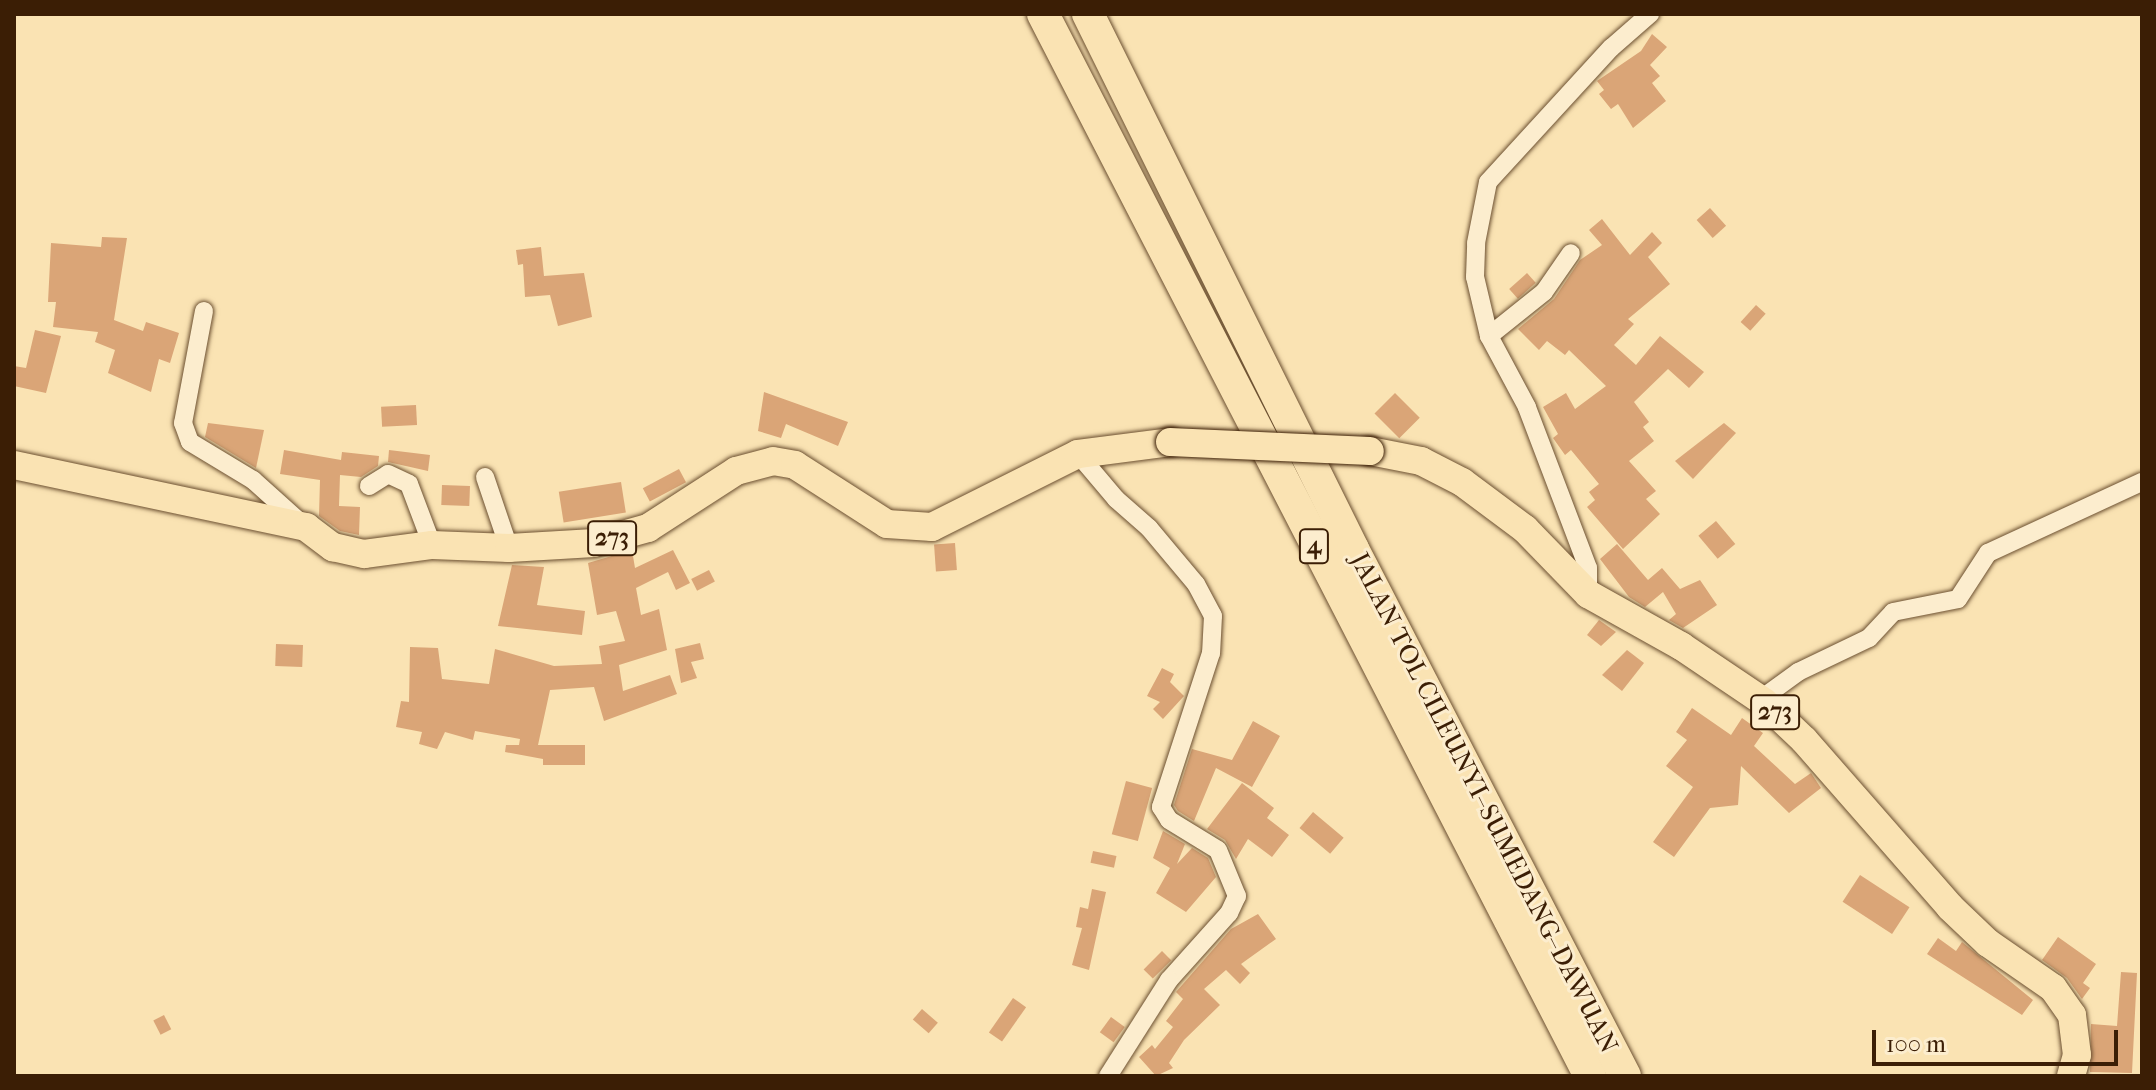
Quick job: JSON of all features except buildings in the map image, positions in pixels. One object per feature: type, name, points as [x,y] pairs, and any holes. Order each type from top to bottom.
[{"type":"highway","name":"JALAN TOL CILEUNYI–SUMEDANG–DAWUAN","points":[[1043,14],[1590,1076]]},
{"type":"highway","name":"JALAN TOL CILEUNYI–SUMEDANG–DAWUAN","points":[[1088,14],[1353,549],[1625,1076]]},
{"type":"main road","name":"273","points":[[14,465],[306,527],[333,547],[364,554],[432,545],[509,548],[594,543],[648,528],[736,471],[773,461],[795,465],[887,524],[932,527],[1078,454],[1170,442],[1370,451],[1421,461],[1462,482],[1525,529],[1588,594],[1681,646],[1761,699],[1804,740],[1950,907],[1988,943],[2053,988],[2072,1015],[2077,1055],[2071,1076]]},
{"type":"street","points":[[1588,594],[1588,568],[1527,407],[1489,336],[1475,277],[1488,182],[1611,48],[1650,14]]},
{"type":"street","points":[[1489,336],[1544,292],[1571,253]]},
{"type":"street","points":[[204,311],[183,423],[190,442],[253,480],[306,527]]},
{"type":"street","points":[[1078,454],[1116,499],[1149,528],[1196,584],[1213,616],[1211,653],[1161,807],[1169,820],[1218,850],[1237,896],[1229,913],[1169,980],[1108,1076]]},
{"type":"street","points":[[369,486],[388,474],[409,484],[432,545]]},
{"type":"street","points":[[485,477],[509,548]]},
{"type":"street","points":[[1761,699],[1798,672],[1864,642],[1893,612],[1958,599],[1988,553],[2142,482]]}]
